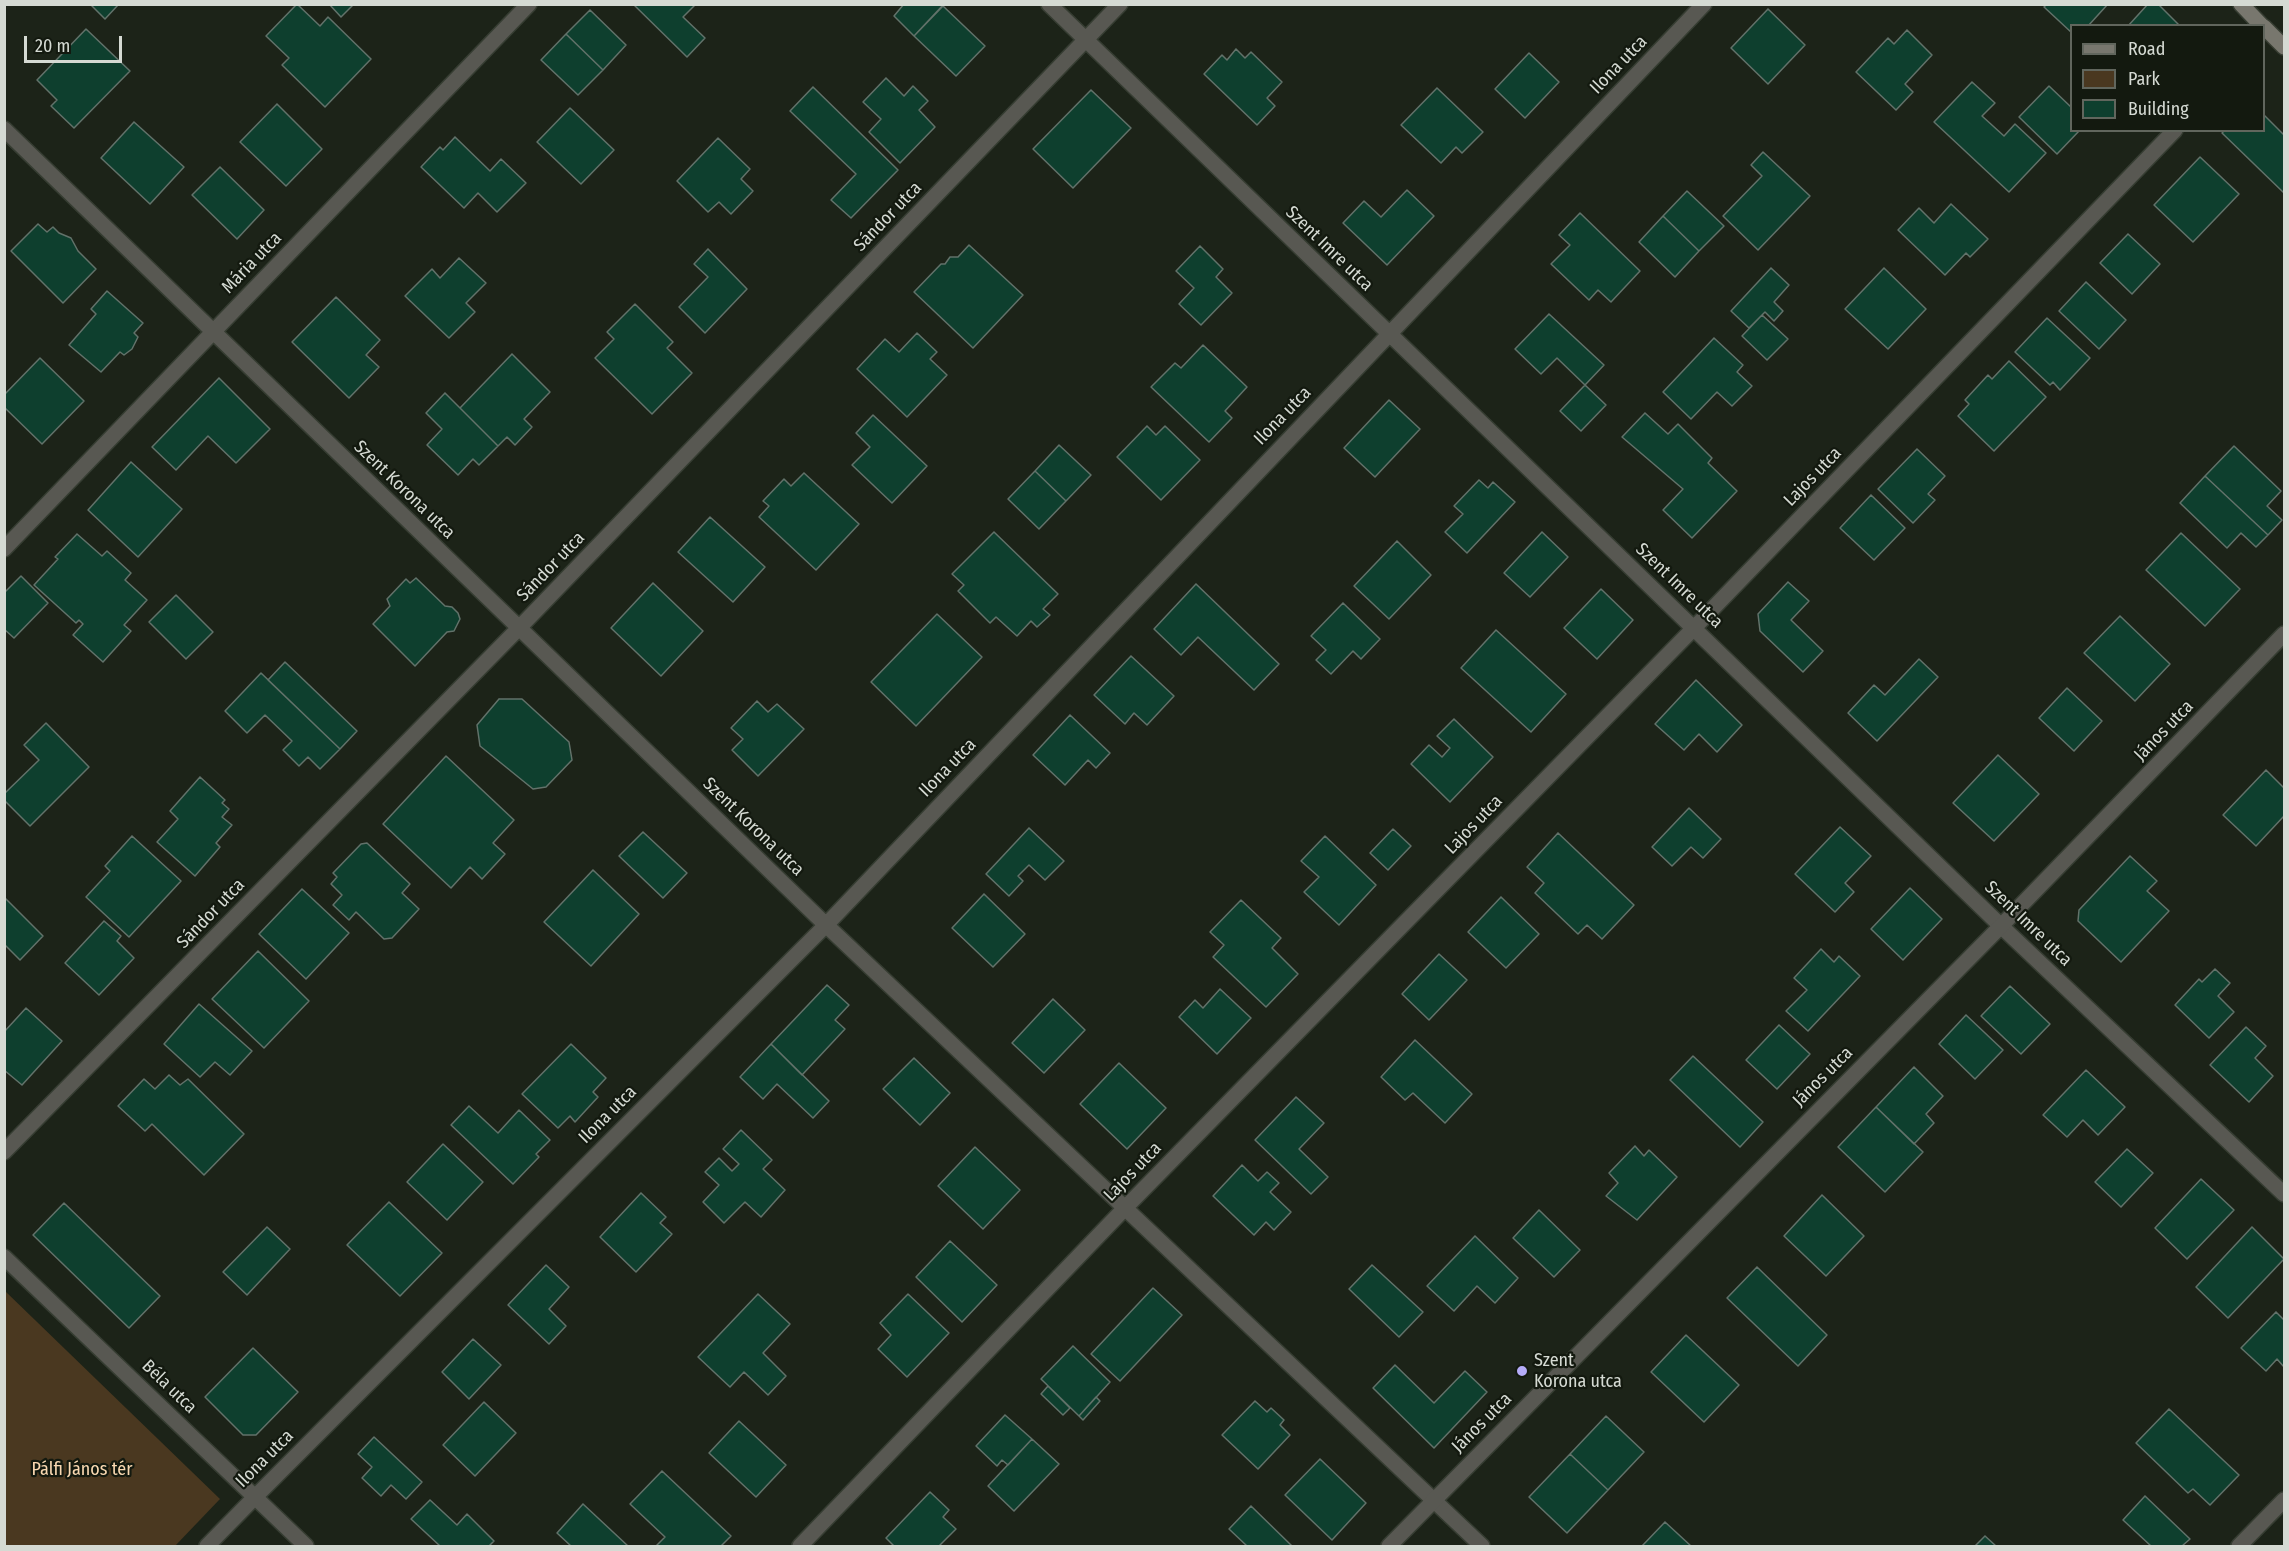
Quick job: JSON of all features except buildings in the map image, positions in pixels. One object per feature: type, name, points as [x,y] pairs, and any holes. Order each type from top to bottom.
[{"type":"main road","points":[[2241,4],[2259,24]]},
{"type":"main road","points":[[2265,31],[2284,47]]},
{"type":"street","name":"Mária utca","points":[[4,549],[529,4]]},
{"type":"street","name":"Szent Imre utca","points":[[1049,4],[2001,926],[2284,1194]]},
{"type":"street","name":"Sándor utca","points":[[4,1152],[519,628],[1120,4]]},
{"type":"street","name":"Ilona utca","points":[[207,1546],[826,925],[1704,4]]},
{"type":"street","name":"Szent Korona utca","points":[[4,129],[826,925],[1482,1546]]},
{"type":"street","name":"Lajos utca","points":[[800,1546],[1125,1208],[1694,628],[2173,132]]},
{"type":"street","name":"János utca","points":[[1389,1546],[2001,926],[2284,634]]},
{"type":"street","name":"Béla utca","points":[[4,1257],[306,1546]]},
{"type":"street","points":[[2239,1546],[2284,1500]]},
{"type":"green space","name":"Pálfi János tér","points":[[5,1291],[220,1499],[175,1546],[5,1546]]},
{"type":"place","name":"Szent Korona utca","points":[[1522,1371]]}]
